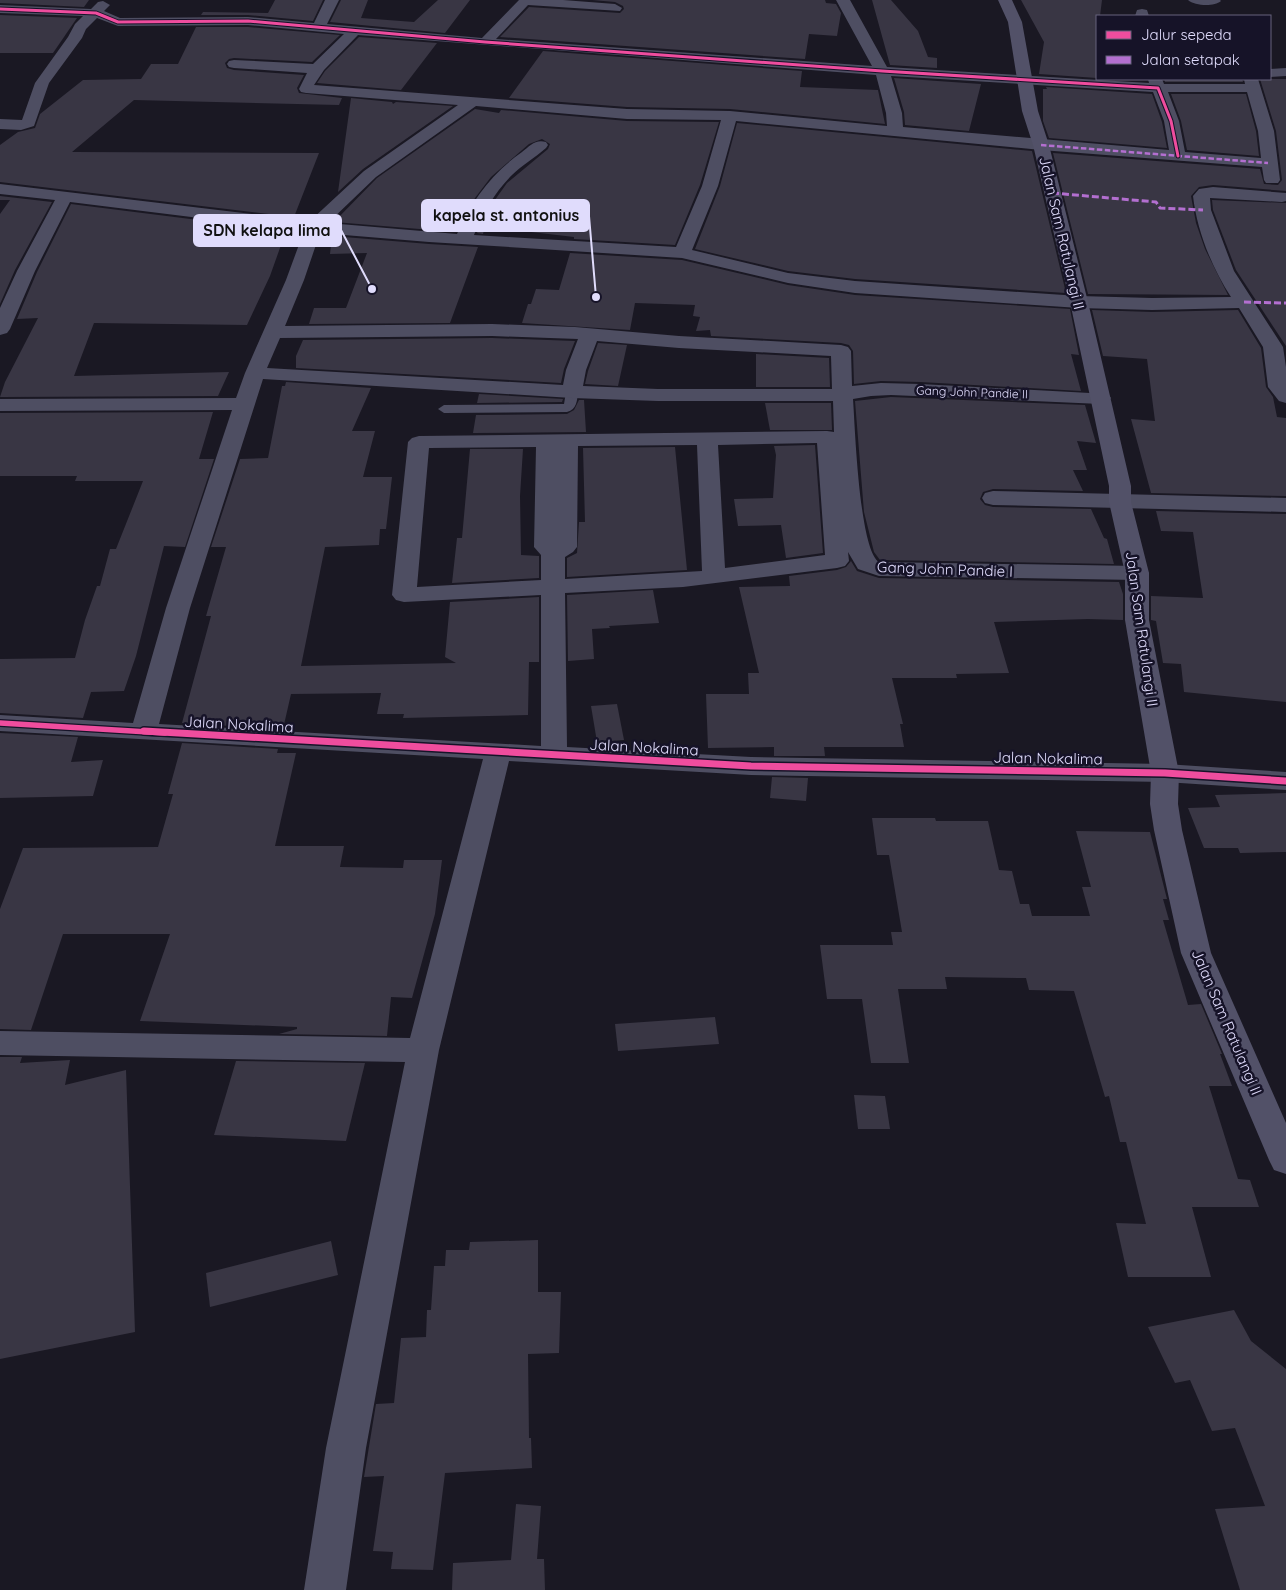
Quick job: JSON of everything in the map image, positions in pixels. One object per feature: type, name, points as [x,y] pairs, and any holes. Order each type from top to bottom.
[{"type":"street","points":[[0,124],[21,125],[30,122],[42,83],[75,38],[80,27],[96,14],[108,0]]},
{"type":"street","points":[[319,27],[332,0]]},
{"type":"street","points":[[485,42],[526,0],[615,8]]},
{"type":"street","points":[[843,0],[882,71],[894,112],[895,130]]},
{"type":"street","name":"Jalan Sam Ratulangi II","points":[[1005,0],[1015,22],[1030,111],[1041,145],[1079,302],[1120,486],[1120,502],[1137,573],[1140,639],[1165,773],[1164,804],[1168,830],[1196,953],[1246,1074],[1286,1160]]},
{"type":"street","points":[[1195,0],[1214,1]]},
{"type":"street","points":[[0,9],[96,14],[118,22],[222,20],[485,42],[882,71],[1024,79],[1156,83],[1252,83],[1266,131],[1268,163],[1274,190],[1284,198]]},
{"type":"street","points":[[356,30],[317,69],[306,85],[306,89],[626,114],[730,116],[1041,145],[1268,163]]},
{"type":"street","points":[[234,64],[317,69]]},
{"type":"street","points":[[1271,73],[1286,72]]},
{"type":"street","points":[[1156,83],[1166,103],[1175,132],[1178,156]]},
{"type":"street","points":[[144,731],[178,608],[228,451],[255,373],[296,280],[307,242],[314,227],[370,174],[472,102]]},
{"type":"street","points":[[682,253],[697,221],[723,152],[730,116]]},
{"type":"street","points":[[463,239],[480,204],[492,187],[513,165],[540,145]]},
{"type":"street","points":[[0,189],[314,227],[682,253],[814,282],[1079,302],[1152,304],[1244,302]]},
{"type":"street","points":[[1284,198],[1213,192],[1205,193],[1201,196],[1203,210],[1220,258],[1234,288],[1270,340],[1276,356],[1276,381],[1286,397]]},
{"type":"street","points":[[0,329],[26,271],[65,196]]},
{"type":"street","points":[[274,332],[492,330],[590,334],[679,342],[841,351],[844,396]]},
{"type":"street","points":[[572,392],[576,370],[590,334]]},
{"type":"street","name":"Gang John Pandie II","points":[[255,373],[572,392],[658,395],[844,396],[865,390],[895,390],[970,391],[1101,398]]},
{"type":"street","name":"Gang John Pandie I","points":[[844,396],[846,455],[853,522],[859,553],[868,566],[903,569],[1137,573]]},
{"type":"street","points":[[0,404],[245,404]]},
{"type":"street","points":[[827,437],[837,561],[682,580],[404,595],[419,442],[707,438],[827,437]]},
{"type":"street","points":[[707,438],[714,576]]},
{"type":"street","points":[[554,754],[553,554],[546,547],[557,441]]},
{"type":"street","points":[[993,498],[1286,505]]},
{"type":"street","name":"Jalan Nokalima","points":[[0,723],[751,766],[1165,773],[1286,781]]},
{"type":"street","points":[[325,1590],[346,1448],[423,1050],[498,752]]},
{"type":"street","points":[[0,1043],[88,1042],[263,1048],[423,1050]]},
{"type":"lane","points":[[444,409],[567,408],[570,404],[572,392]]},
{"type":"building","points":[[0,0],[89,0],[84,7],[0,3]]},
{"type":"building","points":[[275,0],[323,0],[313,21],[248,15],[201,15],[203,12],[268,13]]},
{"type":"building","points":[[341,0],[368,0],[361,18],[414,22],[438,0],[470,0],[445,33],[330,22]]},
{"type":"building","points":[[592,0],[825,0],[826,3],[836,4],[841,13],[837,36],[809,34],[805,59],[500,37],[529,7],[620,13],[624,9],[623,6],[615,2]]},
{"type":"building","points":[[872,0],[891,0],[918,31],[928,57],[937,58],[937,68],[890,65]]},
{"type":"building","points":[[1021,0],[1102,0],[1100,15],[1096,15],[1096,78],[1039,74],[1044,42]]},
{"type":"building","points":[[0,15],[77,18],[53,53],[0,53]]},
{"type":"building","points":[[196,27],[248,27],[340,35],[312,62],[234,58],[229,59],[225,63],[227,68],[234,70],[304,75],[297,88],[299,93],[342,98],[339,105],[134,100],[72,152],[319,153],[294,217],[0,182],[0,145],[18,132],[35,128],[40,114],[83,80],[141,79],[151,64],[178,64]]},
{"type":"building","points":[[359,37],[437,43],[401,90],[317,83],[325,71]]},
{"type":"building","points":[[543,51],[802,71],[800,87],[878,90],[885,124],[730,109],[627,107],[509,98]]},
{"type":"building","points":[[894,78],[981,84],[969,131],[905,125],[904,112]]},
{"type":"building","points":[[1286,79],[1286,191],[1213,185],[1199,187],[1191,196],[1196,223],[1205,249],[1228,295],[1088,294],[1053,153],[1260,169],[1264,184],[1278,185],[1282,180],[1276,131],[1260,80]]},
{"type":"building","points":[[1164,80],[1242,80],[1243,82],[1165,82]]},
{"type":"building","points":[[1046,87],[1152,94],[1162,122],[1167,148],[1049,138],[1043,121],[1043,89],[1047,89]]},
{"type":"building","points":[[1171,94],[1246,94],[1256,131],[1259,156],[1187,150],[1181,121]]},
{"type":"building","points":[[351,98],[392,102],[393,104],[396,102],[453,106],[363,169],[338,192]]},
{"type":"building","points":[[475,109],[499,113],[501,110],[627,121],[719,122],[700,185],[675,245],[574,239],[574,237],[514,230],[484,230],[483,234],[477,233],[492,204],[507,183],[548,149],[550,144],[542,139],[529,144],[491,177],[475,198],[456,232],[334,222],[377,178]]},
{"type":"building","points":[[737,123],[1032,151],[1066,293],[855,279],[788,271],[695,249],[720,186]]},
{"type":"building","points":[[0,196],[52,202],[15,270],[0,304],[0,214],[10,200],[0,200]]},
{"type":"building","points":[[1212,200],[1286,203],[1286,346],[1236,270],[1213,210]]},
{"type":"building","points":[[71,204],[286,231],[270,276],[247,325],[94,323],[74,376],[229,372],[218,396],[0,397],[5,382],[38,318],[17,319],[37,272]]},
{"type":"building","points":[[332,236],[478,247],[450,323],[309,324],[314,308],[346,308],[367,253],[330,254]]},
{"type":"building","points":[[570,253],[682,260],[788,285],[855,295],[1070,309],[1079,355],[1071,354],[1081,391],[920,382],[881,381],[854,384],[853,351],[849,345],[711,336],[710,330],[696,331],[700,317],[693,316],[695,305],[635,303],[630,330],[522,323],[528,304],[531,304],[536,289],[559,290]]},
{"type":"building","points":[[1092,310],[1152,312],[1238,310],[1261,348],[1266,387],[1273,397],[1277,417],[1286,418],[1286,496],[1151,493],[1131,419],[1155,421],[1147,359],[1103,356]]},
{"type":"building","points":[[492,338],[575,341],[564,369],[561,383],[296,368],[296,356],[303,340]]},
{"type":"building","points":[[598,343],[627,345],[618,386],[585,384]]},
{"type":"building","points":[[756,354],[829,358],[830,387],[756,387]]},
{"type":"building","points":[[286,382],[371,388],[352,431],[375,431],[363,477],[392,477],[386,529],[380,529],[379,545],[325,547],[301,666],[456,663],[445,657],[450,602],[539,597],[539,662],[529,662],[528,715],[403,718],[404,714],[377,714],[381,693],[291,694],[283,729],[182,723],[211,616],[206,616],[226,547],[211,547],[240,459],[268,458],[282,386],[285,386]]},
{"type":"building","points":[[479,394],[563,399],[562,402],[477,403]]},
{"type":"building","points":[[891,397],[1085,405],[1096,443],[1077,441],[1087,470],[1073,470],[1083,491],[993,489],[983,492],[980,499],[985,505],[993,507],[1091,509],[1104,538],[1107,539],[1114,564],[880,560],[874,552],[864,512],[855,401]]},
{"type":"building","points":[[579,400],[584,400],[586,432],[473,433],[476,415],[567,414],[574,410]]},
{"type":"building","points":[[765,403],[831,403],[832,430],[770,430]]},
{"type":"building","points":[[213,412],[199,459],[214,459],[185,547],[164,546],[136,656],[124,691],[91,692],[83,718],[0,713],[0,659],[75,658],[85,620],[97,586],[100,586],[110,549],[116,549],[143,481],[75,481],[77,476],[0,476],[0,413]]},
{"type":"building","points":[[815,445],[823,553],[786,558],[781,525],[738,526],[734,499],[773,498],[776,455],[774,446]]},
{"type":"building","points":[[675,447],[687,570],[567,577],[567,558],[577,553],[579,522],[585,522],[583,448]]},
{"type":"building","points":[[470,449],[523,449],[520,496],[521,555],[539,556],[539,578],[452,583],[457,538],[462,538]]},
{"type":"building","points":[[1156,511],[1286,514],[1286,702],[1184,692],[1181,664],[1163,663],[1156,621],[1151,620],[1151,596],[1203,598],[1193,532],[1161,531]]},
{"type":"building","points":[[851,561],[857,571],[879,578],[1119,582],[1123,594],[1123,620],[1088,619],[994,622],[1009,673],[956,674],[957,678],[892,678],[903,724],[900,724],[904,747],[824,747],[825,756],[774,756],[774,747],[708,748],[706,694],[749,694],[748,673],[759,673],[739,587],[790,586],[789,576],[837,570],[846,567]]},
{"type":"building","points":[[653,590],[659,623],[592,629],[594,659],[568,661],[567,595]]},
{"type":"building","points":[[617,704],[624,740],[597,742],[591,706]]},
{"type":"building","points":[[0,733],[78,737],[71,762],[103,760],[93,796],[0,798]]},
{"type":"building","points":[[182,743],[278,749],[277,753],[296,753],[275,846],[344,846],[340,867],[403,868],[404,860],[442,860],[435,914],[412,998],[391,997],[387,1036],[279,1034],[297,1029],[297,1027],[140,1021],[170,934],[63,934],[31,1030],[0,1029],[0,909],[23,848],[158,847],[173,794],[168,794]]},
{"type":"building","points":[[772,777],[808,778],[806,801],[770,798]]},
{"type":"building","points":[[1286,793],[1286,852],[1240,853],[1238,848],[1204,848],[1188,808],[1220,807],[1215,795]]},
{"type":"building","points":[[872,818],[935,818],[936,821],[988,821],[999,870],[1012,871],[1020,904],[1029,904],[1032,916],[1090,916],[1082,887],[1091,887],[1076,831],[1150,832],[1167,899],[1163,899],[1169,920],[1163,920],[1188,1005],[1201,1004],[1222,1054],[1220,1054],[1232,1086],[1209,1086],[1238,1179],[1250,1180],[1259,1207],[1192,1207],[1211,1277],[1128,1277],[1116,1223],[1146,1224],[1126,1142],[1120,1142],[1109,1096],[1105,1097],[1074,991],[1029,990],[1026,978],[945,977],[947,989],[898,989],[909,1063],[871,1063],[862,999],[827,999],[820,945],[893,945],[891,932],[902,932],[889,855],[877,855]]},
{"type":"building","points":[[715,1017],[719,1044],[618,1051],[615,1024]]},
{"type":"building","points":[[0,1057],[22,1057],[20,1063],[70,1060],[65,1085],[126,1070],[135,1332],[0,1359]]},
{"type":"building","points":[[236,1061],[365,1063],[346,1141],[214,1135]]},
{"type":"building","points":[[854,1095],[885,1096],[890,1129],[858,1129]]},
{"type":"building","points":[[538,1240],[538,1292],[561,1292],[559,1353],[528,1354],[529,1438],[531,1438],[532,1468],[445,1473],[433,1570],[391,1569],[393,1552],[373,1551],[384,1476],[364,1477],[376,1404],[394,1403],[401,1338],[426,1337],[427,1310],[431,1310],[434,1266],[445,1266],[446,1250],[469,1250],[470,1242]]},
{"type":"building","points":[[331,1241],[338,1275],[210,1307],[206,1273]]},
{"type":"building","points":[[1234,1310],[1251,1341],[1286,1369],[1286,1590],[1240,1590],[1215,1509],[1265,1506],[1235,1428],[1212,1431],[1190,1380],[1175,1383],[1148,1327]]},
{"type":"building","points":[[516,1504],[541,1506],[537,1559],[544,1559],[545,1590],[452,1590],[453,1563],[511,1560]]},
{"type":"marked path","points":[[1041,145],[1268,163]]},
{"type":"marked path","points":[[1052,193],[1156,202],[1160,208],[1203,210]]},
{"type":"marked path","points":[[1244,302],[1286,303]]},
{"type":"cycle path","points":[[0,9],[96,13],[118,22],[248,21],[485,42],[882,71],[1158,88],[1166,104],[1178,156]]},
{"type":"cycle path","points":[[0,723],[751,766],[1165,773],[1286,781]]},
{"type":"place","name":"SDN kelapa lima","points":[[372,289]]},
{"type":"place","name":"kapela st. antonius","points":[[596,297]]}]
